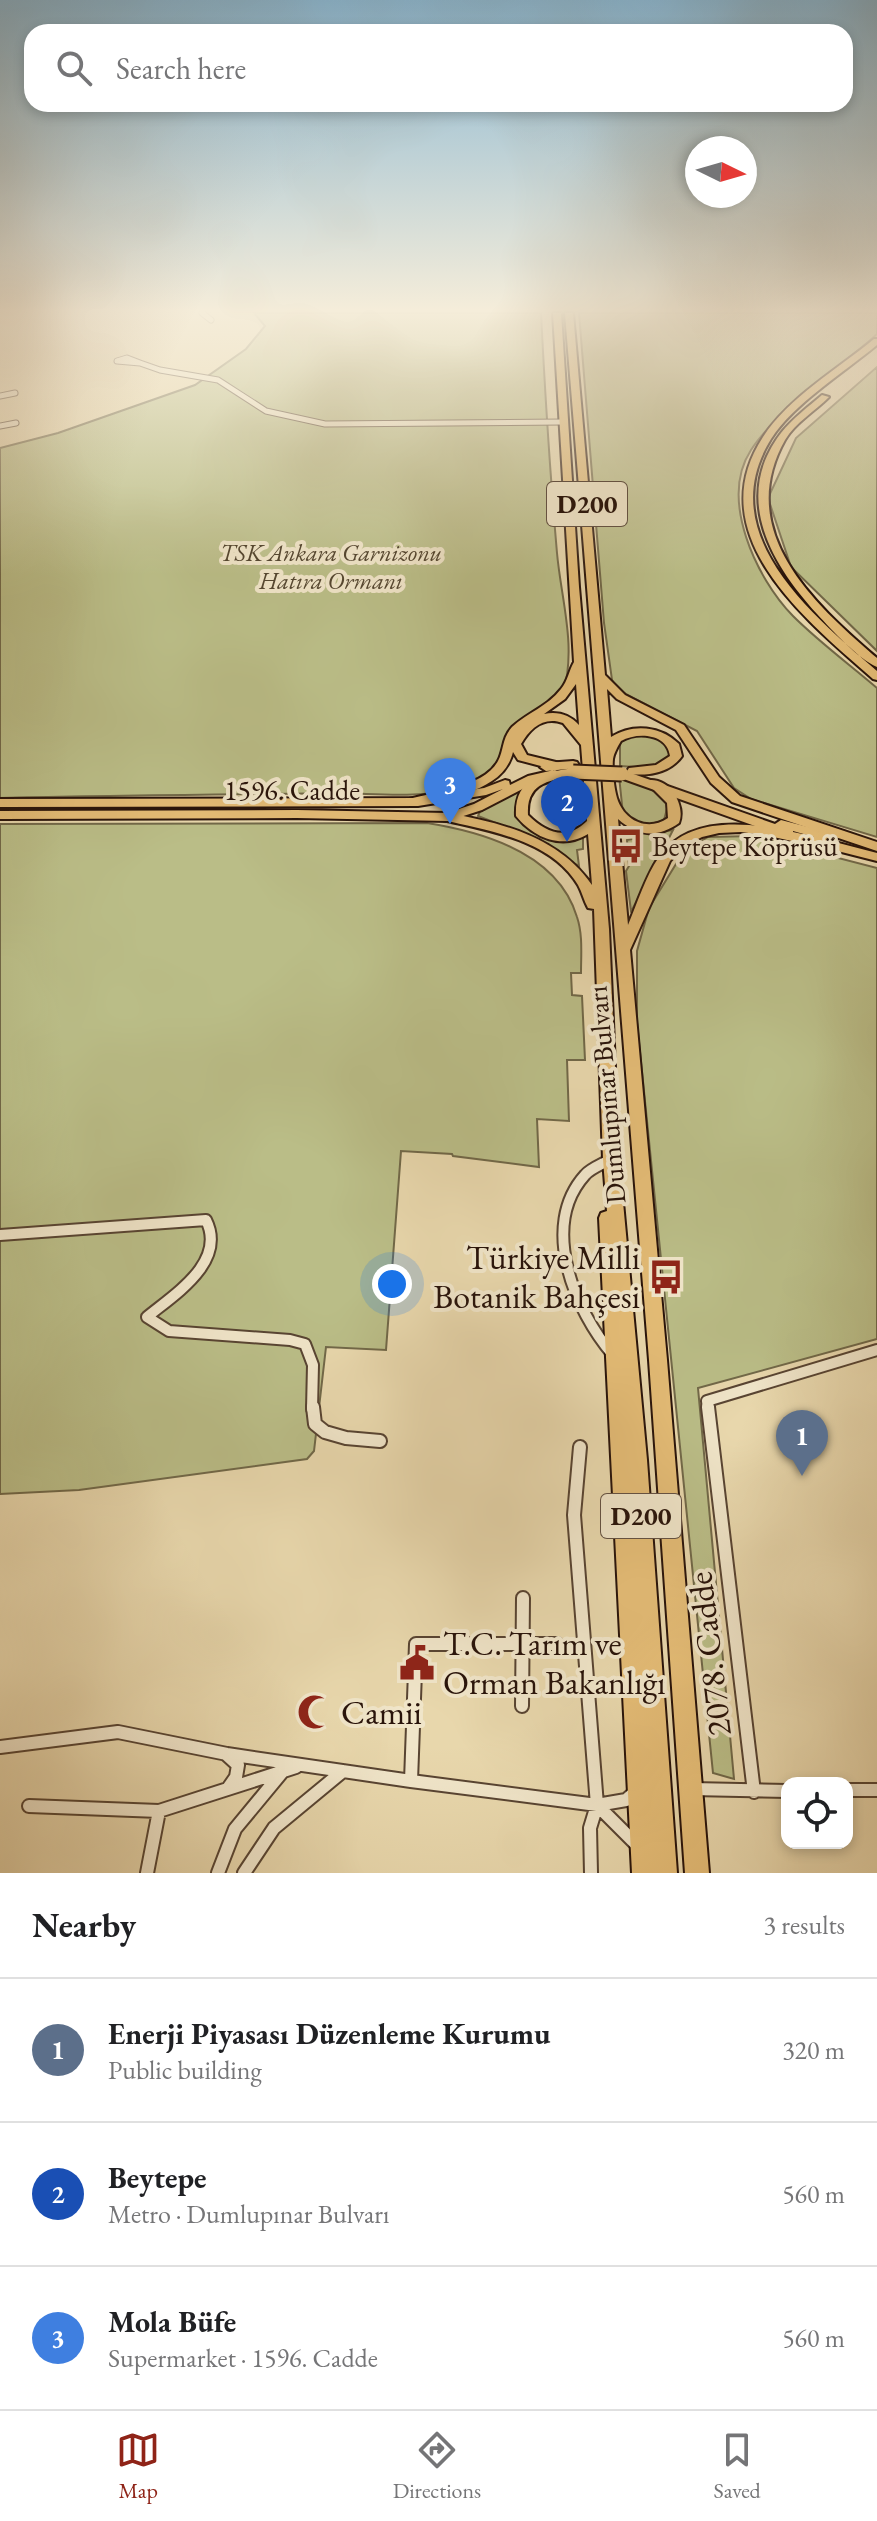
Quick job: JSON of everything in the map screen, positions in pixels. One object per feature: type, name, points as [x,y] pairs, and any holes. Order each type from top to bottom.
[{"type":"main road","name":"Dumlupınar Bulvarı","points":[[562,400],[602,929],[611,1159],[638,1476],[665,1873]]},
{"type":"main road","name":"Dumlupınar Bulvarı","points":[[576,400],[697,1873]]},
{"type":"main road","points":[[806,400],[777,425],[757,454],[746,494],[758,544],[780,582],[799,606],[877,677]]},
{"type":"main road","points":[[823,400],[782,438],[769,464],[761,493],[768,533],[795,584],[877,664]]},
{"type":"main road","points":[[413,802],[469,787],[494,773],[504,761],[507,742],[516,729],[570,688],[580,652]]},
{"type":"main road","points":[[600,676],[621,697],[680,728],[715,780],[736,799],[877,848]]},
{"type":"main road","points":[[556,766],[529,761],[515,747],[520,733],[538,719],[565,719],[589,748]]},
{"type":"main road","points":[[593,822],[581,835],[561,839],[534,827],[522,816],[521,801],[531,784],[573,768],[655,770],[670,764],[676,756],[675,747],[667,739],[651,732],[626,733],[612,745],[606,760]]},
{"type":"main road","name":"1596. Cadde","points":[[0,803],[413,802],[494,789],[521,773],[556,766],[573,768]]},
{"type":"main road","name":"1596. Cadde","points":[[0,815],[446,817],[536,777],[573,768]]},
{"type":"main road","points":[[626,771],[752,817],[877,848]]},
{"type":"main road","points":[[626,771],[745,820],[829,845]]},
{"type":"main road","points":[[609,797],[628,824],[648,830],[660,829],[674,820],[676,811],[674,802],[654,783]]},
{"type":"main road","points":[[464,811],[458,801],[446,798],[437,809],[446,817],[504,830],[560,859],[589,890],[602,929]]},
{"type":"main road","points":[[623,955],[647,892],[664,859],[671,850],[694,834],[726,828],[751,829],[877,857]]},
{"type":"main road","points":[[611,1159],[606,1190],[644,1873]]},
{"type":"street","points":[[250,400],[266,411],[325,424],[563,422]]},
{"type":"street","points":[[0,426],[16,423]]},
{"type":"street","points":[[611,1159],[595,1164],[582,1174],[570,1202],[564,1233],[570,1284],[580,1311],[591,1331],[615,1357]]},
{"type":"street","points":[[0,1235],[206,1220],[212,1227],[214,1237],[207,1260],[147,1317],[169,1331],[290,1340],[305,1344],[311,1362],[313,1419],[317,1428],[330,1436],[380,1441]]},
{"type":"street","name":"2078. Cadde","points":[[754,1792],[707,1401],[877,1350]]},
{"type":"street","points":[[580,1447],[574,1515],[597,1805],[590,1828],[591,1873]]},
{"type":"street","points":[[522,1706],[523,1598]]},
{"type":"street","points":[[411,1781],[416,1644],[557,1644]]},
{"type":"street","points":[[0,1747],[118,1732],[227,1754],[597,1805],[626,1800],[639,1789]]},
{"type":"street","points":[[227,1754],[238,1765],[236,1777],[229,1788]]},
{"type":"street","points":[[29,1806],[159,1811],[300,1765]]},
{"type":"street","points":[[218,1873],[235,1829],[283,1771]]},
{"type":"street","points":[[244,1873],[255,1847],[292,1809],[343,1771]]},
{"type":"street","points":[[691,1788],[781,1791]]},
{"type":"street","points":[[853,1790],[877,1790]]},
{"type":"street","points":[[597,1805],[642,1851]]},
{"type":"street","points":[[147,1873],[159,1811]]},
{"type":"green space","name":"TSK Ankara Garnizonu Hatıra Ormanı","points":[[151,400],[546,400],[554,523],[567,623],[569,658],[563,693],[510,733],[494,769],[478,780],[444,791],[407,795],[334,793],[0,798],[0,448],[58,433]]},
{"type":"green space","points":[[586,400],[797,400],[751,450],[742,470],[740,514],[755,560],[779,600],[813,635],[877,688],[877,837],[751,799],[734,788],[697,731],[618,690],[612,680],[604,623]]},
{"type":"green space","points":[[839,400],[877,400],[877,651],[791,567],[768,498],[796,438]]},
{"type":"green space","points":[[632,734],[662,738],[672,753],[666,763],[649,768],[620,766],[620,743]]},
{"type":"green space","points":[[619,776],[653,787],[668,805],[664,820],[645,826],[623,814]]},
{"type":"green space","points":[[522,789],[519,796],[521,820],[569,841],[583,836],[583,849],[577,850],[579,866],[506,827],[478,816],[481,809]]},
{"type":"green space","points":[[427,823],[472,833],[516,850],[554,877],[567,895],[577,917],[581,938],[581,973],[571,973],[572,995],[582,996],[585,1060],[567,1060],[569,1121],[537,1119],[539,1167],[452,1154],[401,1151],[386,1350],[326,1347],[314,1451],[307,1459],[79,1490],[0,1494],[0,824]]},
{"type":"green space","points":[[673,830],[631,911],[626,871],[629,866],[627,840],[633,839],[633,831],[650,834]]},
{"type":"green space","points":[[753,836],[877,868],[877,1339],[698,1388],[734,1779],[713,1773],[637,1022],[637,951],[649,908],[684,851],[708,837]]},
{"type":"place","name":"Mola Büfe","points":[[450,824]]},
{"type":"place","name":"Beytepe","points":[[567,842]]},
{"type":"place","name":"Beytepe Köprüsü","points":[[626,846]]},
{"type":"place","name":"Türkiye Milli Botanik Bahçesi","points":[[666,1277]]},
{"type":"place","name":"Enerji Piyasası Düzenleme Kurumu","points":[[802,1476]]},
{"type":"place","name":"T.C. Tarım ve Orman Bakanlığı","points":[[417,1663]]},
{"type":"place","name":"Camii","points":[[315,1712]]}]
